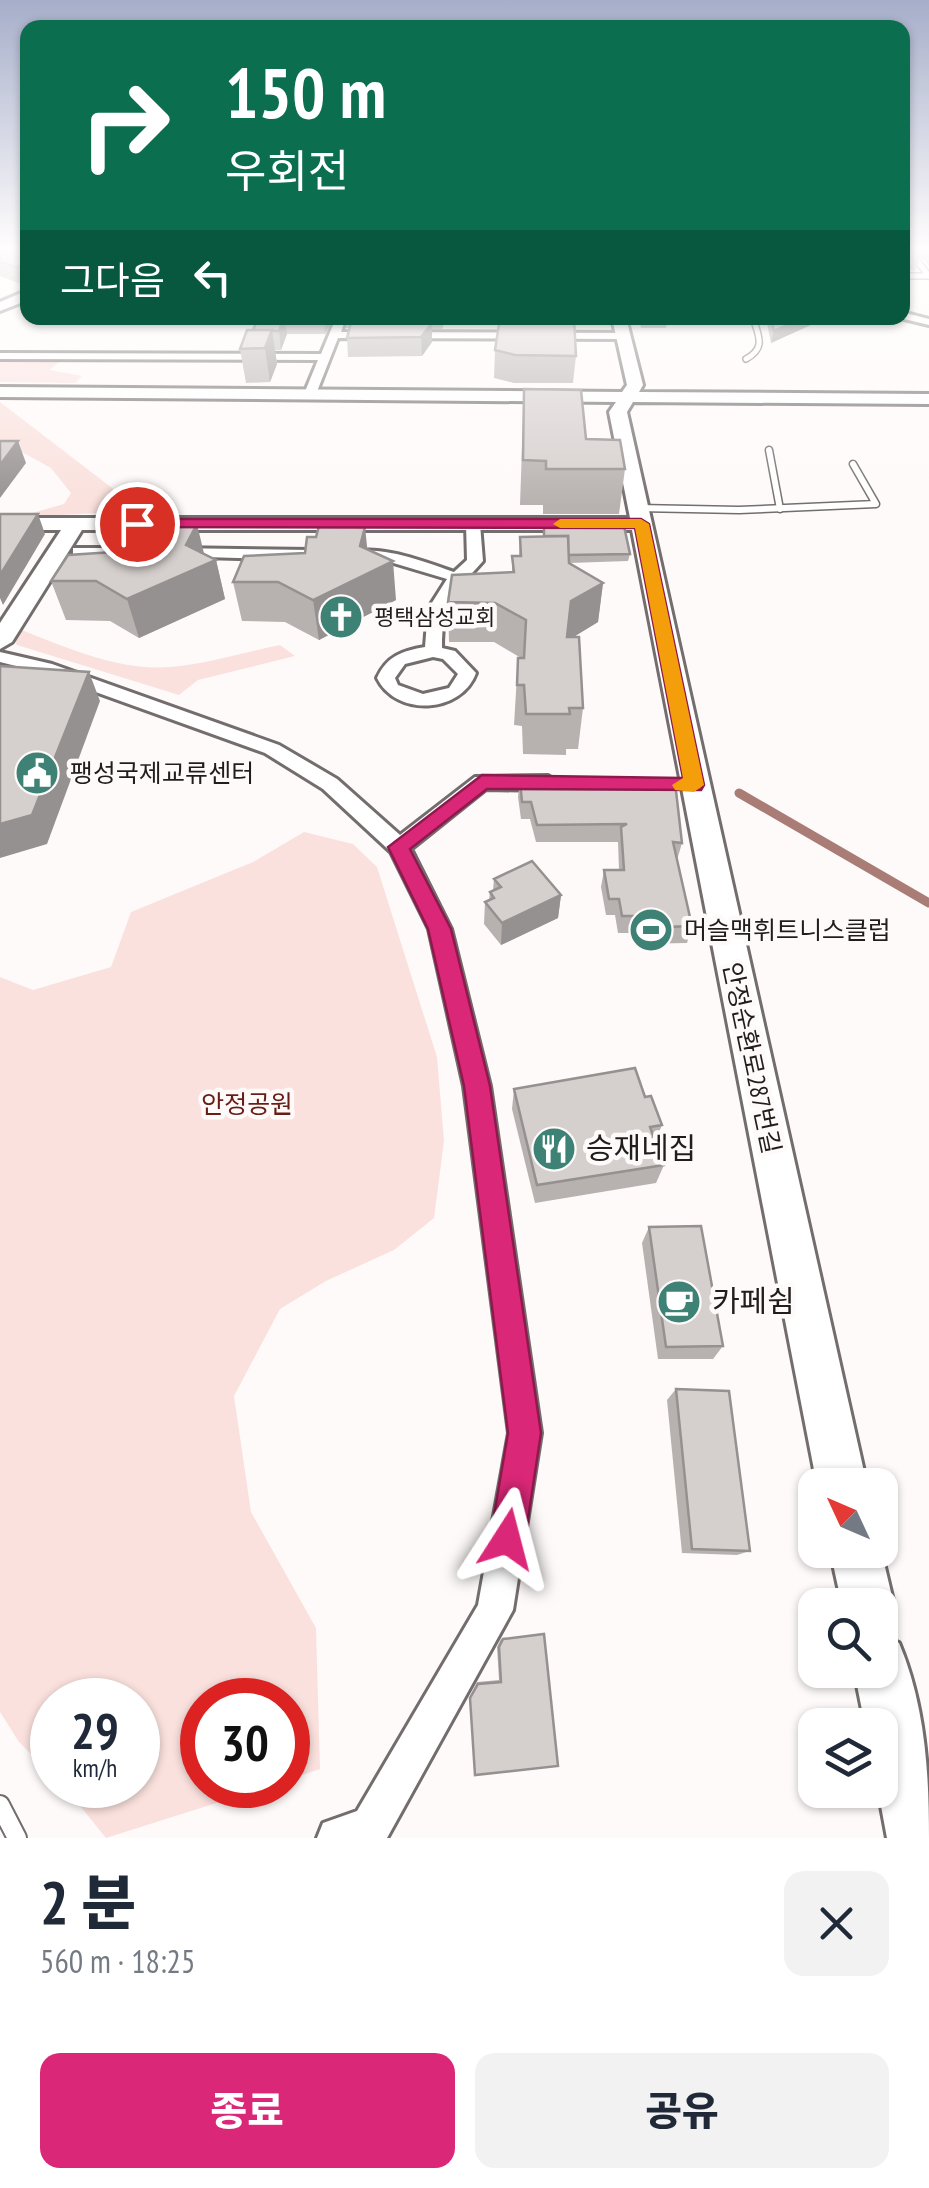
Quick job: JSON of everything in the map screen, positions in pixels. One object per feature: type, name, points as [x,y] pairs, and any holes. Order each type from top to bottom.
[{"type":"street","points":[[310,394],[334,336]]},
{"type":"street","points":[[558,336],[624,336]]},
{"type":"street","name":"안정순환로287번길","points":[[624,336],[635,385],[618,412],[640,516],[685,785],[838,1468]]},
{"type":"street","points":[[242,358],[249,344]]},
{"type":"street","points":[[0,356],[324,357]]},
{"type":"street","points":[[0,392],[929,399]]},
{"type":"street","points":[[0,524],[473,524],[640,516]]},
{"type":"street","points":[[0,642],[75,524]]},
{"type":"street","points":[[433,652],[433,610],[456,577],[475,560],[473,524]]},
{"type":"street","points":[[78,552],[391,557],[456,577]]},
{"type":"street","points":[[0,657],[46,668],[272,749],[330,784],[398,847],[440,929],[477,1086],[525,1433],[496,1610],[372,1826],[338,1838]]},
{"type":"street","points":[[398,847],[482,782],[579,784]]},
{"type":"street","points":[[885,1688],[917,1838]]},
{"type":"lane","points":[[746,359],[757,353],[759,336]]},
{"type":"lane","points":[[769,450],[780,509]]},
{"type":"lane","points":[[640,516],[876,504],[853,464]]},
{"type":"lane","points":[[0,1805],[17,1838]]},
{"type":"green space","points":[[64,358],[49,370],[82,376],[75,383],[0,382],[0,359]]},
{"type":"green space","points":[[0,402],[142,511],[18,517],[64,504],[71,493],[51,468],[0,440]]},
{"type":"green space","points":[[19,629],[94,657],[151,667],[212,661],[280,645],[295,656],[198,680],[179,695],[17,645],[14,640]]},
{"type":"green space","name":"안정공원","points":[[304,832],[353,844],[377,867],[437,1057],[444,1141],[434,1218],[394,1250],[326,1281],[280,1309],[234,1396],[251,1512],[316,1628],[320,1769],[310,1772],[310,1678],[180,1678],[180,1808],[201,1808],[106,1838],[82,1808],[160,1808],[160,1678],[30,1678],[30,1753],[0,1712],[0,977],[33,990],[111,967],[131,912],[253,862]]},
{"type":"building","points":[[245,336],[270,336],[265,348],[240,349]]},
{"type":"building","points":[[348,336],[422,336],[421,337]]},
{"type":"building","points":[[497,336],[575,336],[576,356],[515,355],[495,350]]},
{"type":"building","points":[[524,389],[581,390],[586,439],[620,440],[625,469],[546,469],[546,461],[523,460]]},
{"type":"building","points":[[0,441],[18,441],[0,465]]},
{"type":"building","points":[[0,514],[38,514],[0,575]]},
{"type":"building","points":[[151,523],[197,524],[186,545],[216,560],[127,599],[96,581],[51,581],[68,555],[129,551],[136,536],[144,536]]},
{"type":"building","points":[[319,526],[365,527],[360,546],[393,561],[313,600],[278,582],[233,582],[244,556],[305,553],[307,537],[316,537]]},
{"type":"building","points":[[544,526],[624,526],[630,554],[568,555],[568,536],[544,536]]},
{"type":"building","points":[[568,536],[569,563],[603,583],[571,601],[567,637],[579,637],[583,708],[569,708],[570,714],[526,714],[524,685],[517,685],[518,658],[524,658],[526,620],[495,603],[448,602],[452,575],[514,572],[512,556],[521,556],[520,537]]},
{"type":"building","points":[[0,666],[89,672],[32,815],[0,824]]},
{"type":"building","points":[[520,780],[675,782],[682,843],[673,842],[692,926],[639,928],[637,916],[622,916],[619,899],[609,899],[604,870],[624,870],[621,827],[627,824],[537,825],[531,802],[522,802]]},
{"type":"building","points":[[532,861],[561,895],[502,923],[485,902],[494,898],[490,892],[501,887],[494,879]]},
{"type":"building","points":[[635,1068],[645,1097],[651,1096],[662,1125],[650,1127],[664,1165],[537,1185],[514,1089]]},
{"type":"building","points":[[701,1226],[723,1346],[666,1347],[649,1227]]},
{"type":"building","points":[[676,1389],[729,1391],[750,1551],[692,1549]]},
{"type":"building","points":[[544,1634],[558,1766],[475,1775],[470,1698],[478,1684],[501,1682],[499,1647],[503,1639]]},
{"type":"waterway","points":[[739,793],[929,903]]},
{"type":"slow traffic","points":[[560,524],[641,524],[694,785],[682,785]]},
{"type":"place","name":"평택삼성교회","points":[[341,617]]},
{"type":"place","name":"팽성국제교류센터","points":[[37,773]]},
{"type":"place","name":"머슬맥휘트니스클럽","points":[[651,930]]},
{"type":"place","name":"승재네집","points":[[554,1149]]},
{"type":"place","name":"카페쉼","points":[[679,1302]]},
{"type":"route","points":[[137,524],[641,524],[694,785],[482,782],[398,847],[440,929],[477,1086],[525,1433],[507,1539]]}]
